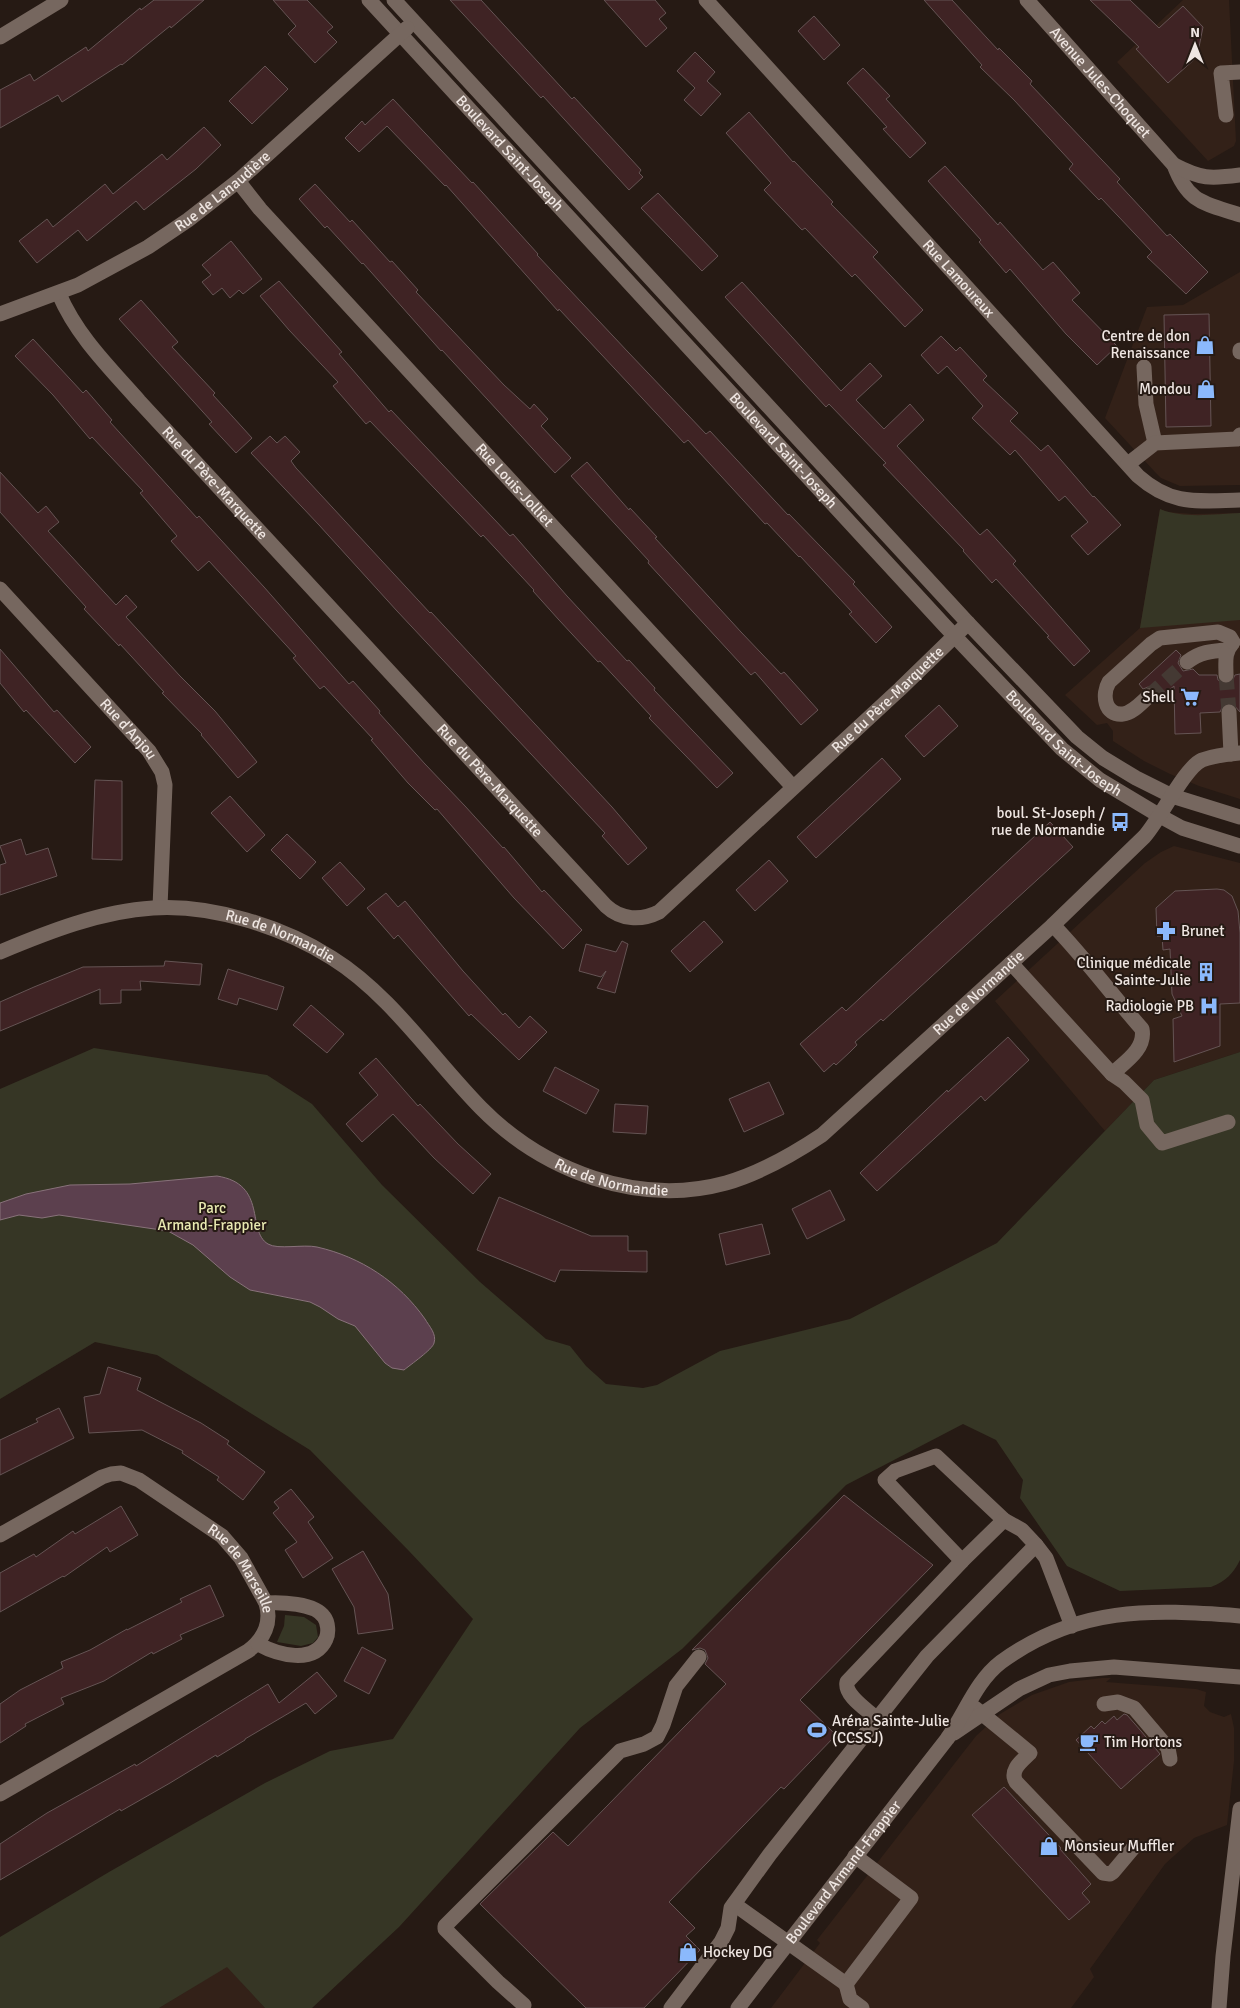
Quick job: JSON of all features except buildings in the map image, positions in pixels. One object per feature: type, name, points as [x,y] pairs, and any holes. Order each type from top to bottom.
[{"type":"street","points":[[0,37],[61,0]]},
{"type":"street","name":"Boulevard Saint-Joseph","points":[[369,0],[955,636],[1062,749],[1100,780],[1182,828],[1240,846]]},
{"type":"street","name":"Boulevard Saint-Joseph","points":[[394,0],[968,623],[1077,737],[1103,758],[1136,778],[1172,796],[1240,817]]},
{"type":"street","name":"Rue Lamoureux","points":[[706,0],[1150,486],[1168,496],[1188,500],[1240,500]]},
{"type":"street","name":"Avenue Jules-Choquet","points":[[1027,0],[1174,166],[1182,184],[1190,194],[1204,203],[1240,214]]},
{"type":"street","name":"Rue de Lanaudière","points":[[0,314],[59,294],[98,275],[162,238],[212,203],[414,22]]},
{"type":"street","points":[[1226,114],[1221,73],[1240,72]]},
{"type":"street","name":"Avenue Jules-Choquet","points":[[1174,166],[1195,175],[1211,178],[1240,175]]},
{"type":"street","name":"Rue Louis-Jolliet","points":[[238,181],[260,208],[793,787]]},
{"type":"street","name":"Rue du Père-Marquette","points":[[59,294],[86,341],[139,401],[611,911],[626,917],[651,916],[658,912],[900,689],[968,623]]},
{"type":"street","points":[[1144,367],[1146,404],[1155,443]]},
{"type":"street","points":[[1128,464],[1155,443],[1237,439],[1240,435]]},
{"type":"street","name":"Rue d'Anjou","points":[[0,589],[149,751],[162,772],[165,799],[160,908]]},
{"type":"street","points":[[1149,696],[1131,711],[1123,714],[1116,713],[1110,709],[1105,703],[1104,695],[1105,688],[1109,682],[1160,638],[1218,632],[1230,637],[1233,644],[1226,675]]},
{"type":"street","points":[[1187,662],[1198,654],[1233,644]]},
{"type":"street","points":[[1228,712],[1235,754]]},
{"type":"street","name":"Rue de Normandie","points":[[0,952],[73,925],[131,910],[160,908],[196,910],[251,922],[293,937],[333,958],[368,985],[494,1120],[526,1146],[563,1167],[604,1181],[645,1189],[683,1190],[718,1185],[752,1174],[787,1158],[822,1135],[1053,925],[1144,837],[1192,767],[1201,760],[1235,754]]},
{"type":"street","points":[[1053,925],[1078,950],[1106,988],[1142,1029],[1143,1035],[1140,1046],[1112,1074]]},
{"type":"street","points":[[1011,963],[1112,1074],[1124,1082],[1142,1100],[1148,1124],[1162,1143],[1228,1122]]},
{"type":"street","points":[[962,1561],[885,1480],[892,1474],[936,1456],[1004,1520],[1022,1530],[1036,1545],[1046,1558],[1072,1626]]},
{"type":"street","name":"Rue de Marseille","points":[[0,1535],[93,1481],[111,1474],[128,1475],[139,1480],[222,1536],[240,1558],[266,1603],[268,1612],[268,1623],[264,1635],[258,1644],[248,1651],[0,1794]]},
{"type":"street","points":[[877,1719],[850,1694],[846,1686],[847,1682],[962,1561],[1004,1520]]},
{"type":"street","points":[[671,2008],[721,1942],[728,1928],[729,1910],[770,1854],[927,1656],[1036,1545]]},
{"type":"street","points":[[258,1644],[274,1651],[307,1655],[316,1652],[323,1645],[327,1636],[325,1617],[319,1611],[310,1607],[274,1602],[266,1603]]},
{"type":"street","name":"Boulevard Armand-Frappier","points":[[738,2008],[948,1736],[985,1678],[1000,1663],[1034,1642],[1072,1626],[1108,1616],[1142,1612],[1240,1616]]},
{"type":"street","points":[[524,2007],[444,1929],[444,1926],[620,1751],[644,1744],[657,1737],[676,1686],[698,1657]]},
{"type":"street","name":"Boulevard Armand-Frappier","points":[[948,1736],[1019,1689],[1039,1679],[1082,1669],[1114,1667],[1240,1677]]},
{"type":"street","points":[[1104,1704],[1118,1702],[1134,1708],[1168,1748],[1170,1759]]},
{"type":"street","points":[[969,1703],[1030,1753],[1014,1770],[1013,1774],[1016,1782],[1103,1873],[1110,1874],[1113,1872],[1134,1847]]},
{"type":"street","points":[[1219,2008],[1240,1809]]},
{"type":"street","points":[[846,1984],[911,1898],[855,1856]]},
{"type":"street","points":[[734,1904],[846,1984],[850,1999],[862,2008]]},
{"type":"shaded area","points":[[1183,0],[1229,0],[1236,141],[1234,146],[1208,161],[1117,62]]},
{"type":"shaded area","points":[[1240,272],[1240,485],[1180,486],[1161,478],[1105,418],[1147,307],[1183,305]]},
{"type":"shaded area","points":[[1160,509],[1167,512],[1193,514],[1240,513],[1240,799],[1199,786],[1144,761],[1113,741],[1113,731],[1107,723],[1097,725],[1065,695],[1140,628]]},
{"type":"shaded area","points":[[1174,846],[1240,863],[1240,1052],[1154,1080],[1105,1131],[995,1001],[1145,863]]},
{"type":"shaded area","points":[[217,1176],[233,1181],[243,1188],[250,1198],[262,1238],[268,1244],[278,1247],[311,1246],[333,1251],[364,1264],[391,1283],[415,1306],[425,1319],[434,1333],[435,1340],[433,1346],[404,1370],[392,1368],[385,1363],[355,1326],[338,1319],[310,1302],[250,1290],[230,1277],[193,1245],[168,1231],[59,1215],[42,1218],[19,1215],[0,1220],[0,1203],[26,1194],[70,1185],[130,1184]]},
{"type":"shaded area","points":[[1111,1678],[1106,1682],[1196,1689],[1206,1692],[1204,1706],[1210,1712],[1224,1717],[1231,1714],[1234,1728],[1234,1761],[1227,1825],[1194,1838],[1165,1864],[1090,1969],[1094,1977],[1071,2008],[771,2008],[820,1943],[817,1940],[976,1736],[1000,1714],[1032,1695],[1069,1682]]},
{"type":"shaded area","points":[[227,1966],[265,2008],[159,2008]]},
{"type":"green space","points":[[1160,509],[1189,515],[1240,513],[1240,620],[1140,628]]},
{"type":"green space","name":"Parc Armand-Frappier","points":[[94,1048],[267,1075],[312,1104],[382,1185],[480,1282],[546,1339],[570,1346],[586,1366],[606,1384],[643,1388],[657,1385],[720,1351],[850,1319],[997,1243],[1154,1080],[1240,1052],[1240,1560],[1228,1576],[1211,1587],[1120,1591],[1067,1566],[1020,1498],[1023,1480],[996,1440],[963,1424],[846,1485],[682,1649],[580,1728],[399,1927],[312,2008],[265,2008],[227,1967],[159,2008],[0,2008],[0,1937],[265,1783],[330,1751],[393,1739],[473,1619],[310,1450],[157,1355],[95,1342],[0,1399],[0,1089]]},
{"type":"green space","points":[[285,1615],[304,1617],[316,1625],[318,1637],[313,1643],[301,1646],[277,1642],[284,1626]]},
{"type":"tunnel","points":[[1149,696],[1187,662]]},
{"type":"tunnel","points":[[1226,675],[1229,712]]},
{"type":"place","name":"Centre de don Renaissance","points":[[1205,345]]},
{"type":"place","name":"Mondou","points":[[1206,389]]},
{"type":"place","name":"Shell","points":[[1190,697]]},
{"type":"place","name":"boul. St-Joseph / rue de Normandie","points":[[1120,822]]},
{"type":"place","name":"Brunet","points":[[1166,931]]},
{"type":"place","name":"Clinique médicale Sainte-Julie","points":[[1206,972]]},
{"type":"place","name":"Radiologie PB","points":[[1209,1006]]},
{"type":"place","name":"Aréna Sainte-Julie (CCSSJ)","points":[[817,1730]]},
{"type":"place","name":"Tim Hortons","points":[[1089,1742]]},
{"type":"place","name":"Monsieur Muffler","points":[[1049,1846]]},
{"type":"place","name":"Hockey DG","points":[[688,1952]]}]
